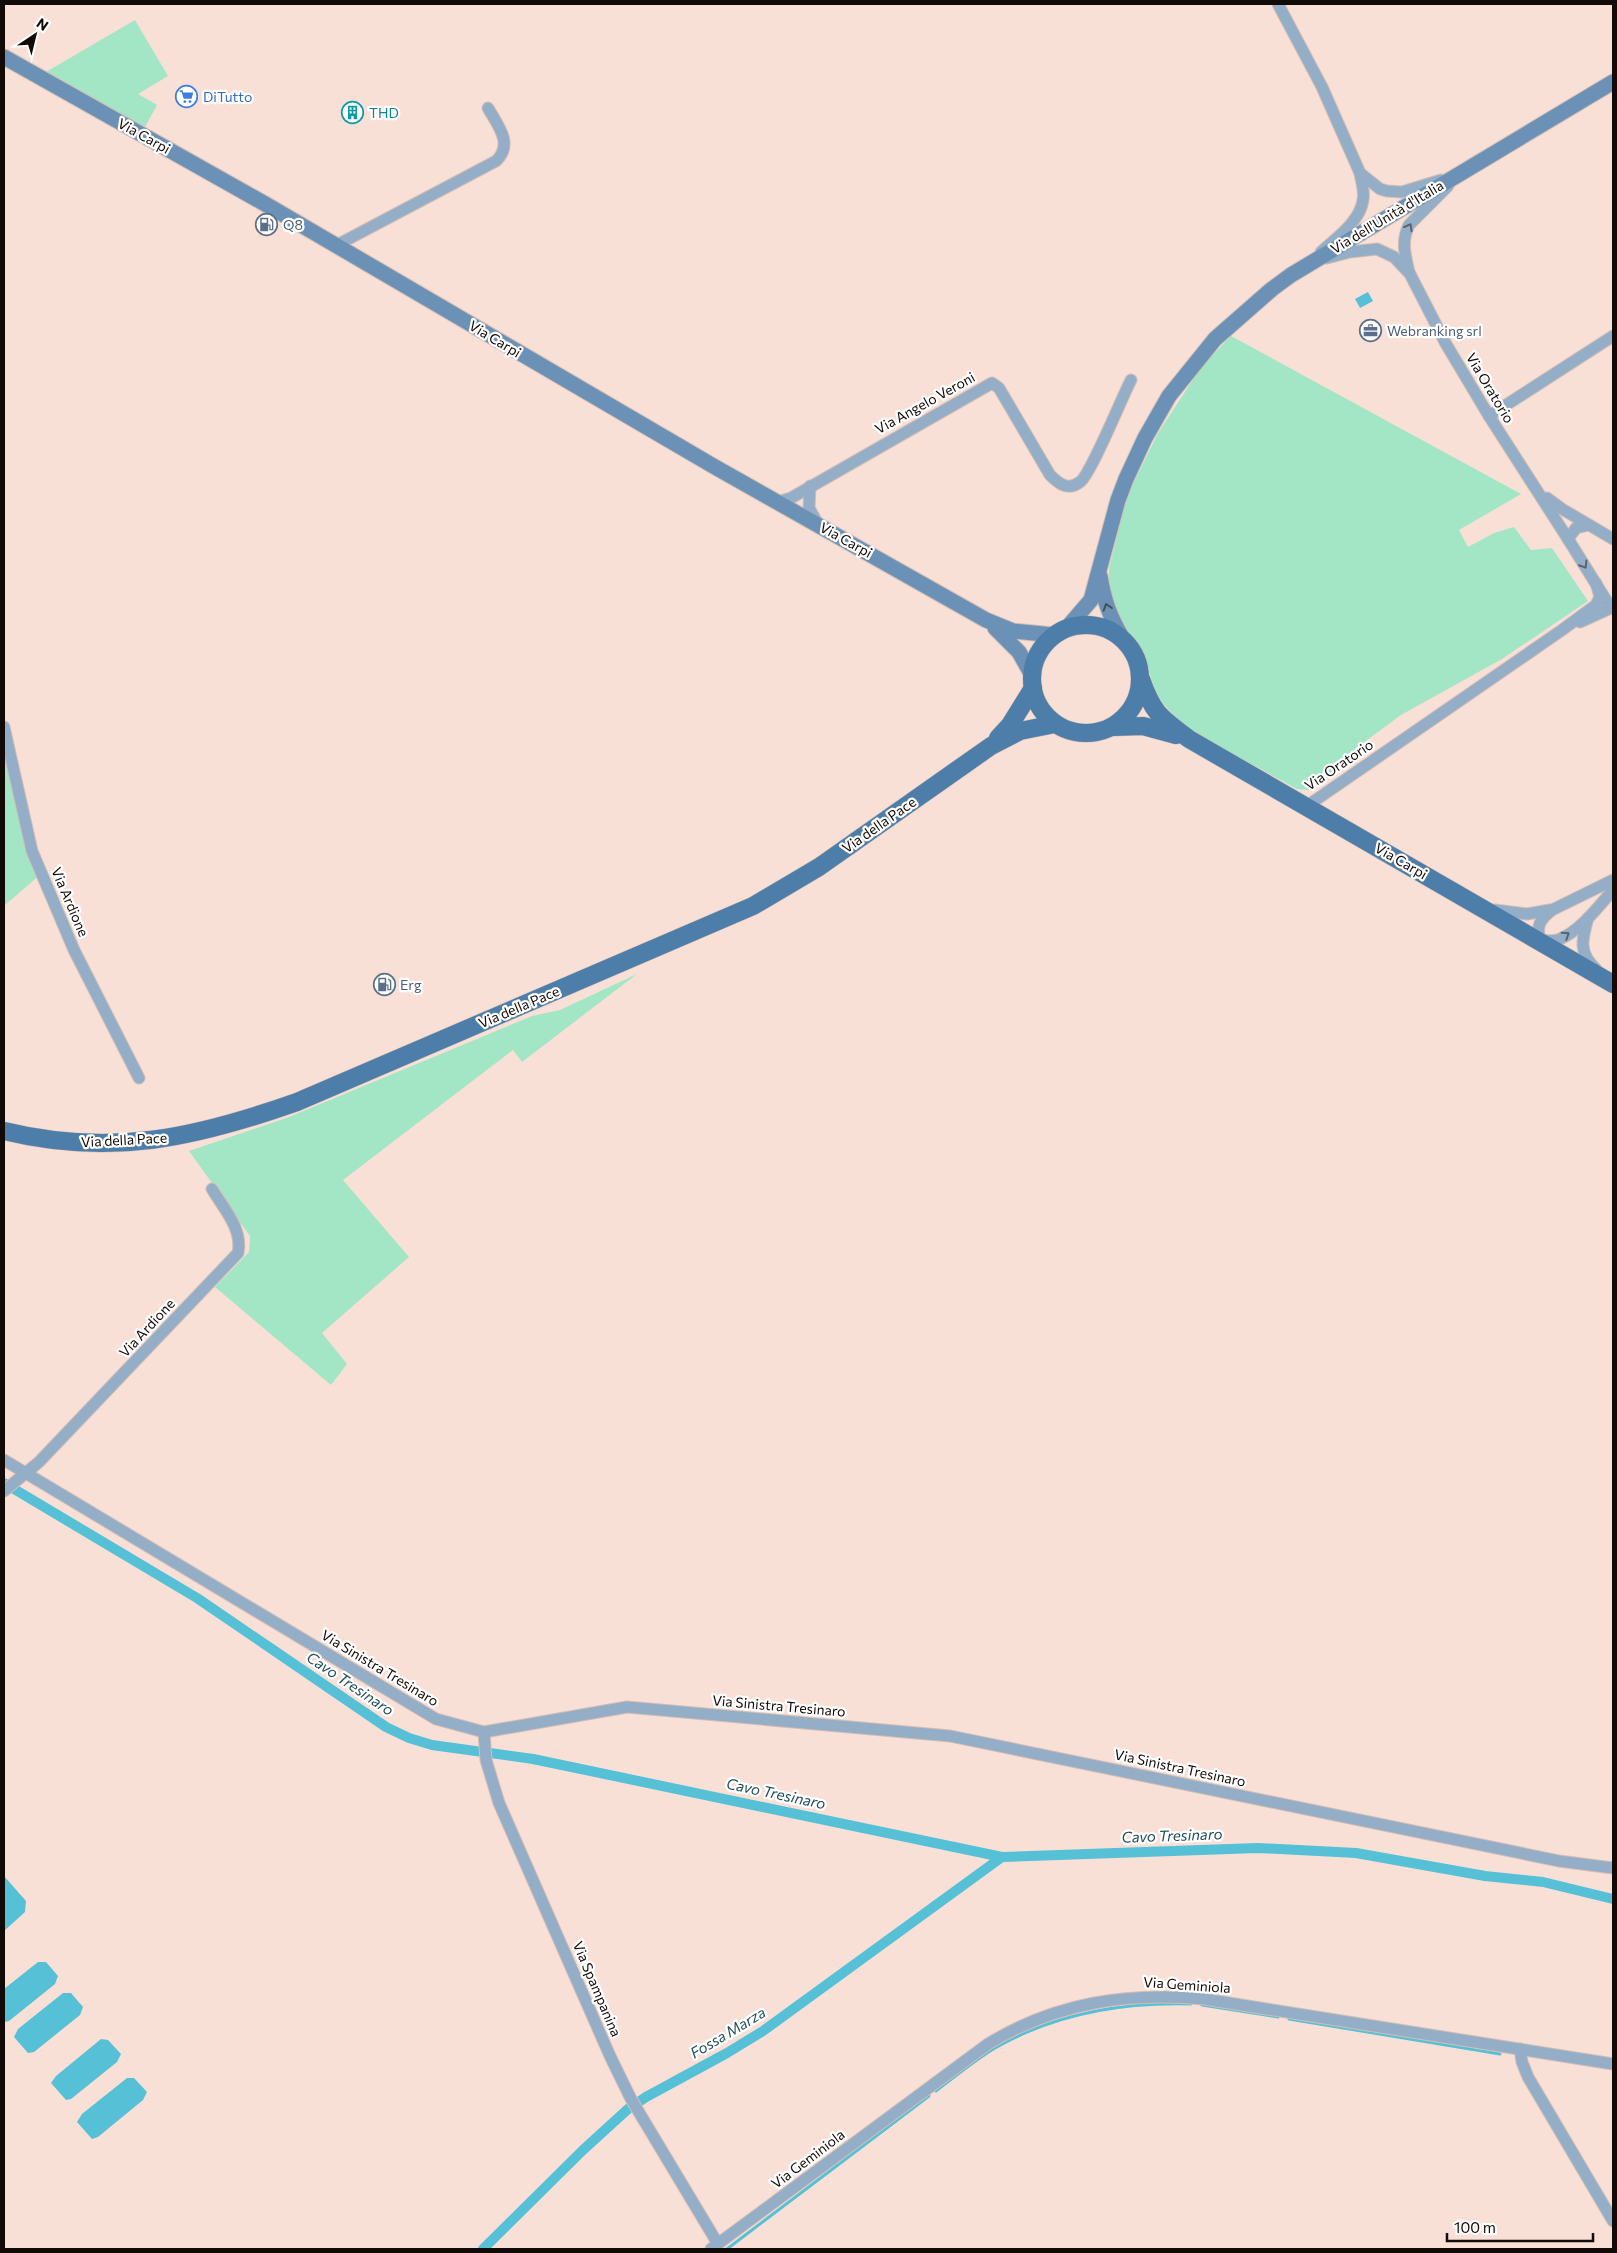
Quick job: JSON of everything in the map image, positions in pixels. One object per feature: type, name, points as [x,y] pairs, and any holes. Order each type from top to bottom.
[{"type":"main road","name":"Via Carpi","points":[[4,57],[337,246],[777,502],[986,620],[1013,630],[1060,632],[1090,625],[1113,632],[1123,639],[1133,651],[1139,664],[1141,679],[1148,699],[1158,715],[1189,739],[1421,874],[1483,907],[1613,984]]},
{"type":"main road","name":"Via dell'Unità d'Italia","points":[[1060,632],[1091,600],[1118,500],[1145,438],[1169,396],[1215,339],[1272,289],[1311,262],[1613,82]]},
{"type":"main road","name":"Via dell'Unità d'Italia","points":[[1100,571],[1103,596],[1109,614],[1123,639]]},
{"type":"main road","name":"Via Carpi","points":[[986,620],[1020,652],[1040,708],[1055,724],[1069,731],[1084,734],[1099,732],[1121,722],[1138,698],[1141,679]]},
{"type":"main road","points":[[1032,682],[1039,652],[1060,632]]},
{"type":"main road","name":"Via della Pace","points":[[991,746],[1010,725],[1032,682]]},
{"type":"main road","name":"Via della Pace","points":[[4,1131],[34,1139],[67,1143],[141,1142],[181,1136],[219,1127],[296,1102],[753,906],[819,867],[991,746],[1020,731],[1055,724]]},
{"type":"main road","name":"Via Carpi","points":[[1113,727],[1143,726],[1189,739]]},
{"type":"street","points":[[1278,4],[1322,87],[1360,173],[1380,189],[1395,192],[1419,188],[1463,171]]},
{"type":"street","points":[[337,246],[496,161],[503,154],[506,142],[488,108]]},
{"type":"street","name":"Via dell'Unità d'Italia","points":[[1410,274],[1404,248],[1405,232],[1409,225],[1463,171]]},
{"type":"street","name":"Via dell'Unità d'Italia","points":[[1311,262],[1352,222],[1361,209],[1363,200],[1360,173]]},
{"type":"street","name":"Via Oratorio","points":[[1311,262],[1350,252],[1377,249],[1394,257],[1410,274],[1446,344],[1489,416],[1550,508],[1612,608],[1562,630]]},
{"type":"street","points":[[1489,416],[1613,336]]},
{"type":"street","name":"Via Angelo Veroni","points":[[777,502],[791,498],[992,383],[999,388],[1050,475],[1061,485],[1068,486],[1081,482],[1092,464],[1131,380]]},
{"type":"street","name":"Via Oratorio","points":[[1530,480],[1562,509],[1613,539]]},
{"type":"street","points":[[810,486],[809,508],[818,524]]},
{"type":"street","points":[[1568,539],[1576,528],[1589,525]]},
{"type":"street","name":"Via Oratorio","points":[[1307,806],[1596,605],[1600,597],[1596,583]]},
{"type":"street","name":"Via Ardione","points":[[4,726],[32,852],[74,950],[139,1078]]},
{"type":"street","points":[[1613,880],[1552,910],[1538,924],[1540,940],[1561,939],[1588,918],[1613,890]]},
{"type":"street","points":[[1483,907],[1517,914],[1552,910]]},
{"type":"street","points":[[1588,918],[1583,939],[1584,955],[1613,984]]},
{"type":"street","name":"Via Ardione","points":[[4,1491],[39,1462],[134,1365],[238,1253],[240,1243],[238,1231],[212,1189]]},
{"type":"street","name":"Via Sinistra Tresinaro","points":[[4,1460],[24,1475],[436,1719],[484,1732],[627,1707],[950,1736],[1559,1861],[1613,1868]]},
{"type":"street","name":"Via Spampanina","points":[[484,1732],[486,1760],[499,1803],[610,2056],[637,2110],[715,2247]]},
{"type":"street","name":"Via Geminiola","points":[[715,2247],[988,2044],[1009,2031],[1034,2020],[1076,2007],[1135,1996],[1158,1995],[1204,1998],[1613,2064]]},
{"type":"street","points":[[1520,2049],[1522,2062],[1528,2077],[1613,2221]]},
{"type":"green space","points":[[135,20],[168,76],[138,94],[157,105],[145,127],[46,72]]},
{"type":"green space","points":[[1231,336],[1521,494],[1459,530],[1468,547],[1494,533],[1514,527],[1531,550],[1552,548],[1588,601],[1502,659],[1401,715],[1344,757],[1348,765],[1309,790],[1297,789],[1191,731],[1172,714],[1157,696],[1142,651],[1116,614],[1109,594],[1109,568],[1127,496],[1158,433],[1202,366]]},
{"type":"green space","points":[[4,744],[42,873],[4,906]]},
{"type":"green space","points":[[637,974],[522,1062],[513,1050],[343,1180],[409,1257],[322,1333],[347,1364],[331,1385],[215,1287],[249,1252],[250,1236],[189,1151],[289,1117],[532,1016],[560,1010]]},
{"type":"water","points":[[1368,292],[1373,301],[1360,308],[1355,299]]},
{"type":"water","points":[[4,1876],[26,1901],[25,1912],[4,1931]]},
{"type":"water","points":[[38,1962],[46,1962],[58,1976],[55,1984],[9,2021],[4,2022],[4,1989]]},
{"type":"water","points":[[63,1993],[71,1993],[83,2007],[80,2015],[34,2052],[28,2053],[14,2037],[18,2029]]},
{"type":"water","points":[[101,2039],[108,2040],[121,2054],[117,2062],[71,2099],[66,2100],[51,2083],[56,2076]]},
{"type":"water","points":[[127,2078],[134,2078],[147,2092],[143,2100],[98,2137],[92,2139],[77,2122],[82,2114]]},
{"type":"waterway","name":"Cavo Tresinaro","points":[[4,1483],[197,1598],[386,1727],[409,1738],[432,1745],[533,1759],[1002,1857],[1258,1848],[1356,1853],[1485,1876],[1543,1882],[1613,1899]]},
{"type":"waterway","name":"Fossa Marza","points":[[483,2249],[583,2150],[628,2109],[763,2031],[1002,1857]]},
{"type":"waterway","points":[[936,2091],[995,2048],[1042,2026],[1090,2012],[1115,2008],[1140,2005],[1191,2004]]},
{"type":"waterway","points":[[1202,2005],[1278,2017]]},
{"type":"waterway","points":[[1289,2019],[1500,2054]]},
{"type":"waterway","points":[[727,2249],[929,2096]]},
{"type":"place","name":"DiTutto","points":[[187,97]]},
{"type":"place","name":"THD","points":[[353,113]]},
{"type":"place","name":"Q8","points":[[267,225]]},
{"type":"place","name":"Webranking srl","points":[[1371,331]]},
{"type":"place","name":"Erg","points":[[384,985]]}]
